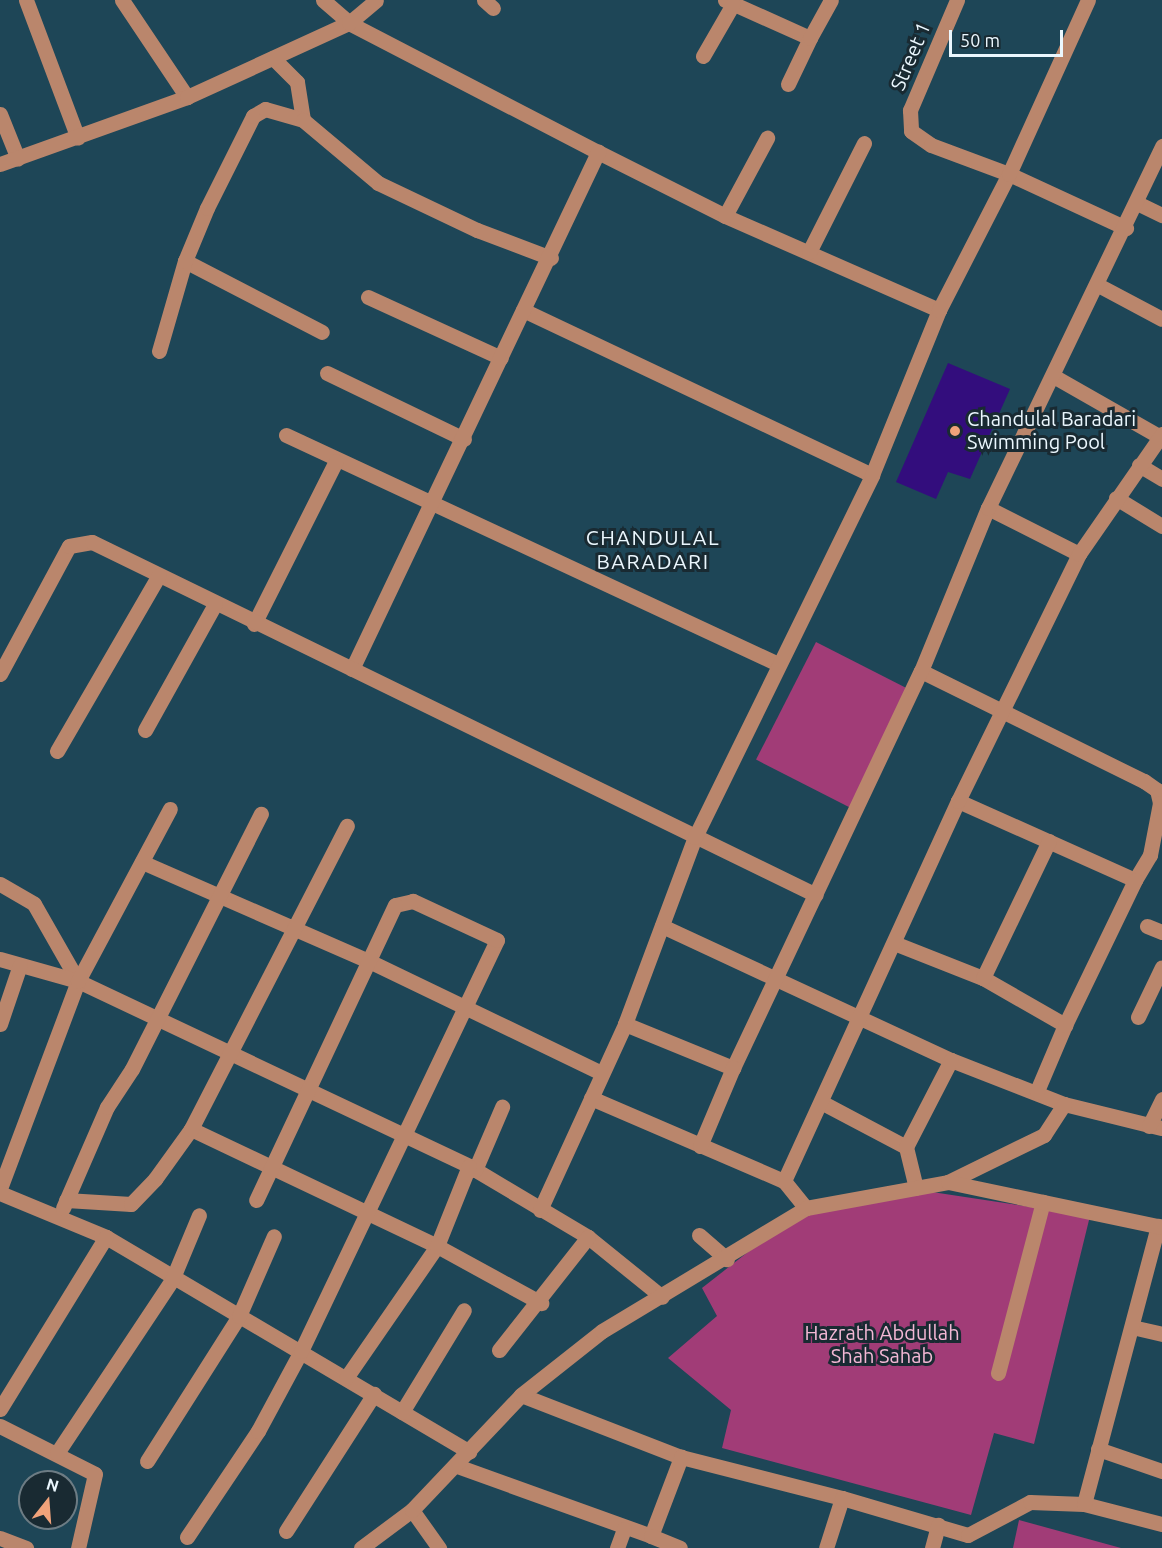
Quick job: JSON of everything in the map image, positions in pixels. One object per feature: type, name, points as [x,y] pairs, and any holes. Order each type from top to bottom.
[{"type":"street","points":[[26,0],[78,138]]},
{"type":"street","points":[[122,0],[187,97]]},
{"type":"street","points":[[323,0],[349,23],[725,216],[939,310]]},
{"type":"street","points":[[0,164],[78,138],[187,97],[349,23],[376,0]]},
{"type":"street","points":[[788,84],[831,0]]},
{"type":"street","name":"Street 1","points":[[957,0],[910,110],[911,131],[931,145],[1009,174]]},
{"type":"street","points":[[540,1210],[591,1098],[600,1072],[625,1024],[695,837],[872,475],[939,310],[1009,174],[1088,0]]},
{"type":"street","points":[[703,56],[729,2],[810,38]]},
{"type":"street","points":[[273,58],[297,82],[303,120]]},
{"type":"street","points":[[159,351],[185,261],[253,116],[273,110],[303,120],[378,183],[477,230],[550,258]]},
{"type":"street","points":[[0,114],[18,159]]},
{"type":"street","points":[[725,216],[767,138]]},
{"type":"street","points":[[809,252],[864,143]]},
{"type":"street","points":[[700,1146],[733,1068],[921,671],[988,508],[1055,377],[1162,146]]},
{"type":"street","points":[[352,669],[464,439],[598,152]]},
{"type":"street","points":[[1009,174],[1126,228]]},
{"type":"street","points":[[1137,203],[1162,215]]},
{"type":"street","points":[[185,261],[322,332]]},
{"type":"street","points":[[1098,285],[1162,319]]},
{"type":"street","points":[[368,297],[501,358]]},
{"type":"street","points":[[524,310],[872,475]]},
{"type":"street","points":[[327,373],[464,439]]},
{"type":"street","points":[[784,1181],[861,1018],[958,801],[1003,714],[1079,554],[1161,436],[1055,377]]},
{"type":"street","points":[[286,435],[336,461],[434,502],[778,664]]},
{"type":"street","points":[[254,624],[336,461]]},
{"type":"street","points":[[1139,465],[1162,479]]},
{"type":"street","points":[[1116,498],[1162,526]]},
{"type":"street","points":[[988,508],[1079,554]]},
{"type":"street","points":[[0,674],[69,546],[81,541],[105,546],[254,624],[352,669],[816,895]]},
{"type":"street","points":[[57,752],[159,575]]},
{"type":"street","points":[[145,730],[215,604]]},
{"type":"street","points":[[921,671],[1157,790],[1160,803],[1156,857],[1135,880],[1065,1025],[1037,1091]]},
{"type":"street","points":[[958,801],[1135,880]]},
{"type":"street","points":[[0,1188],[78,981],[170,809]]},
{"type":"street","points":[[60,1217],[107,1107],[158,1018],[261,814]]},
{"type":"street","points":[[66,1200],[136,1202],[191,1129],[347,826]]},
{"type":"street","points":[[983,978],[1049,842]]},
{"type":"street","points":[[142,862],[371,962],[600,1072]]},
{"type":"street","points":[[0,884],[34,904],[78,981]]},
{"type":"street","points":[[188,1536],[258,1431],[301,1351],[403,1134],[498,940],[413,901],[395,905],[371,962],[306,1090],[256,1200]]},
{"type":"street","points":[[662,926],[951,1060],[1037,1091],[1064,1104],[1155,1127],[1162,1099]]},
{"type":"street","points":[[1147,926],[1162,932]]},
{"type":"street","points":[[894,943],[983,978],[1065,1025]]},
{"type":"street","points":[[0,959],[78,981],[472,1168],[588,1237],[662,1297]]},
{"type":"street","points":[[0,1024],[20,965]]},
{"type":"street","points":[[1138,1017],[1162,967]]},
{"type":"street","points":[[625,1024],[733,1068]]},
{"type":"street","points":[[916,1188],[906,1147],[951,1060]]},
{"type":"street","points":[[591,1098],[784,1181],[806,1208]]},
{"type":"street","points":[[820,1102],[906,1147]]},
{"type":"street","points":[[361,1548],[412,1510],[457,1466],[521,1395],[603,1331],[728,1259],[806,1208],[948,1182],[1044,1135],[1064,1104]]},
{"type":"street","points":[[346,1378],[437,1246],[502,1107]]},
{"type":"street","points":[[191,1129],[437,1246],[541,1303]]},
{"type":"street","points":[[948,1182],[1160,1226],[1084,1504]]},
{"type":"street","points":[[0,1193],[106,1237],[172,1280],[301,1351],[469,1452]]},
{"type":"street","points":[[998,1373],[1043,1202]]},
{"type":"street","points":[[57,1453],[172,1280],[198,1215]]},
{"type":"street","points":[[699,1234],[728,1259]]},
{"type":"street","points":[[147,1461],[239,1316],[274,1236]]},
{"type":"street","points":[[0,1409],[106,1237]]},
{"type":"street","points":[[499,1350],[541,1303],[588,1237]]},
{"type":"street","points":[[402,1412],[464,1310]]},
{"type":"street","points":[[1132,1327],[1162,1334]]},
{"type":"street","points":[[286,1531],[374,1394]]},
{"type":"street","points":[[521,1395],[681,1457],[842,1498],[968,1535],[1030,1502],[1084,1504],[1162,1524]]},
{"type":"street","points":[[0,1426],[95,1474],[78,1548]]},
{"type":"street","points":[[1098,1449],[1162,1471]]},
{"type":"street","points":[[651,1536],[681,1457]]},
{"type":"street","points":[[457,1466],[680,1548]]},
{"type":"street","points":[[826,1548],[842,1498]]},
{"type":"street","points":[[412,1510],[439,1548]]},
{"type":"street","points":[[932,1548],[938,1525]]},
{"type":"street","points":[[617,1548],[624,1529]]},
{"type":"street","points":[[0,1538],[26,1548]]},
{"type":"green space","points":[[816,642],[912,691],[852,809],[756,760]]},
{"type":"green space","name":"Hazrath Abdullah Shah Sahab","points":[[932,1192],[1090,1216],[1034,1444],[994,1433],[971,1515],[722,1448],[731,1410],[668,1358],[717,1316],[702,1288],[776,1230],[809,1211]]},
{"type":"green space","points":[[1019,1520],[1121,1548],[1013,1548]]},
{"type":"shaded area","name":"Chandulal Baradari Swimming Pool","points":[[948,363],[1010,389],[970,479],[948,472],[936,499],[896,482]]},
{"type":"place","name":"Chandulal Baradari Swimming Pool","points":[[955,431]]},
{"type":"district","name":"CHANDULAL BARADARI","points":[[653,549]]}]
